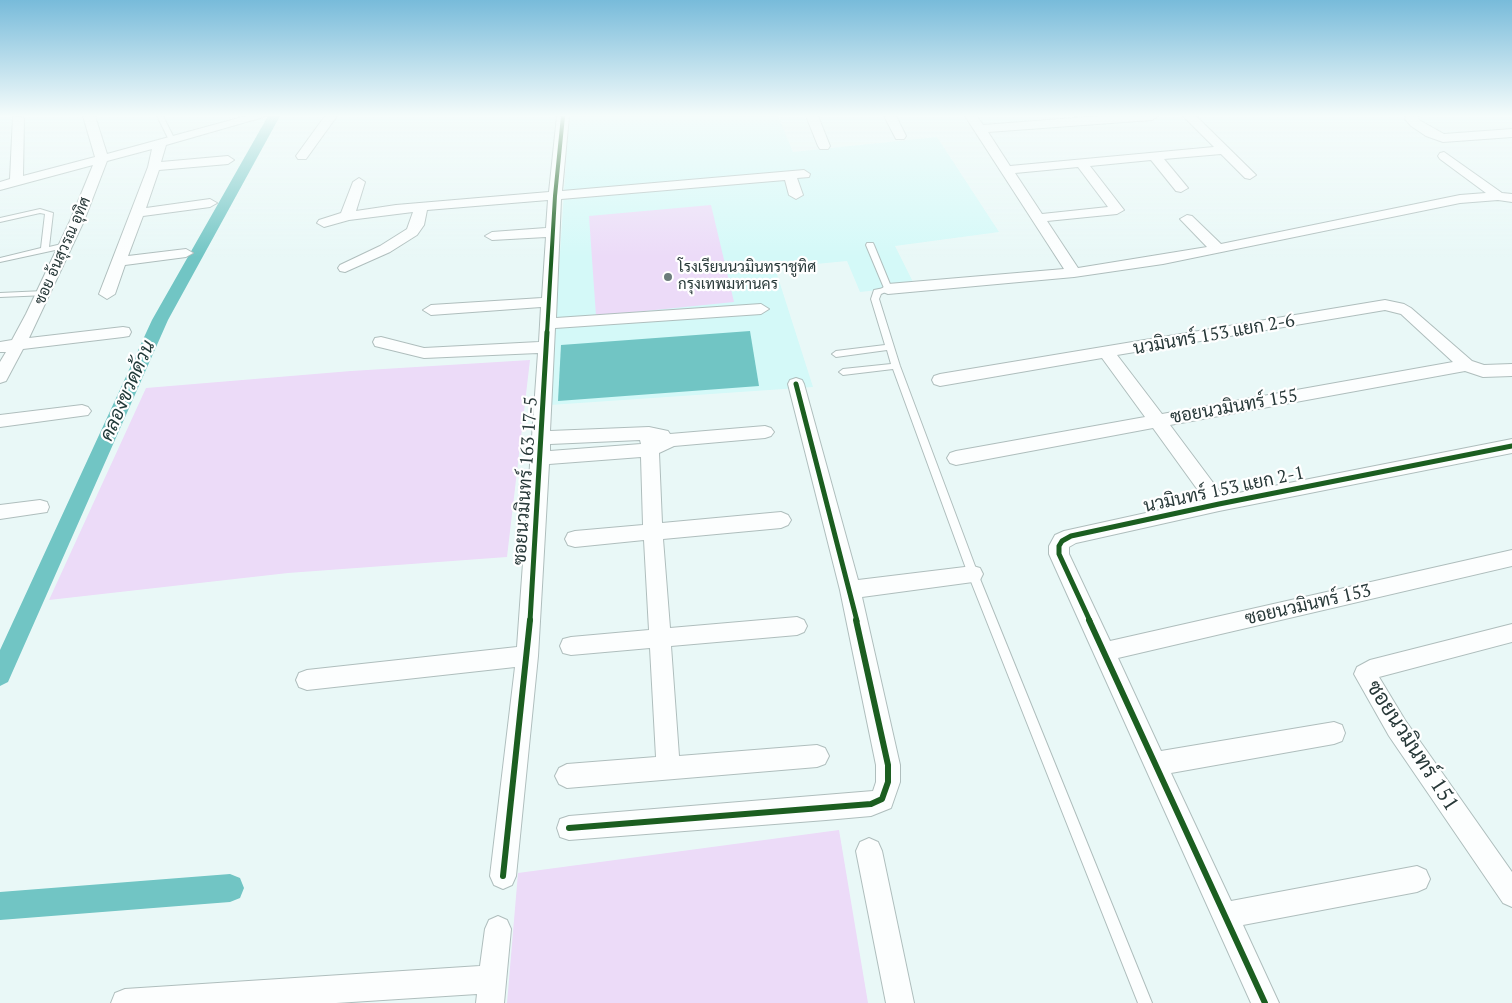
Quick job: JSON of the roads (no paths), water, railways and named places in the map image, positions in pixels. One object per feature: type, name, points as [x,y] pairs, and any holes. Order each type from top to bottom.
[{"type":"street","points":[[16,182],[17,163]]},
{"type":"street","points":[[0,186],[91,163]]},
{"type":"street","name":"ซอย อ้นสุวรณ อุทิศ","points":[[0,377],[44,293],[101,163]]},
{"type":"street","points":[[107,294],[156,163]]},
{"type":"street","points":[[154,167],[198,163]]},
{"type":"street","name":"ซอยนวมินทร์ 163 17-5","points":[[503,876],[526,656],[542,458],[546,347],[558,163]]},
{"type":"street","points":[[1002,163],[1074,273]]},
{"type":"street","points":[[1007,170],[1106,163]]},
{"type":"street","points":[[1160,163],[1181,188]]},
{"type":"street","points":[[1237,163],[1250,175]]},
{"type":"street","points":[[1454,163],[1505,197]]},
{"type":"street","points":[[1038,218],[1117,210],[1083,165]]},
{"type":"street","points":[[324,223],[347,216],[420,208],[804,174]]},
{"type":"street","points":[[790,176],[796,194]]},
{"type":"street","points":[[347,216],[360,182]]},
{"type":"street","points":[[888,289],[1074,273],[1162,260],[1460,199],[1505,197]]},
{"type":"street","points":[[138,213],[210,203]]},
{"type":"street","points":[[345,268],[385,249],[412,232],[417,225],[420,208]]},
{"type":"street","points":[[1187,219],[1218,249]]},
{"type":"street","points":[[492,236],[553,232]]},
{"type":"street","points":[[118,262],[186,253]]},
{"type":"street","points":[[431,310],[549,302]]},
{"type":"street","name":"นวมินทร์ 153 แยก 2-6","points":[[940,380],[1385,305],[1399,307],[1406,311],[1466,365]]},
{"type":"street","points":[[548,324],[761,309]]},
{"type":"street","points":[[0,347],[123,332]]},
{"type":"street","points":[[381,342],[424,353],[546,347]]},
{"type":"street","points":[[1107,353],[1159,420],[1219,504]]},
{"type":"street","name":"ซอยนวมินทร์ 155","points":[[956,458],[1466,365],[1483,371],[1508,374]]},
{"type":"street","points":[[569,828],[871,804],[882,799],[888,782],[888,765],[850,590],[796,384]]},
{"type":"street","points":[[0,421],[82,411]]},
{"type":"street","points":[[543,438],[649,441],[765,432]]},
{"type":"street","points":[[542,458],[649,441]]},
{"type":"street","points":[[649,441],[668,767]]},
{"type":"street","name":"นวมินทร์ 153 แยก 2-1","points":[[1103,652],[1059,554],[1059,546],[1062,541],[1071,536],[1219,504],[1512,446]]},
{"type":"street","points":[[0,512],[40,507]]},
{"type":"street","points":[[575,538],[781,520]]},
{"type":"street","name":"ซอยนวมินทร์ 153","points":[[1103,652],[1512,558]]},
{"type":"street","points":[[850,590],[973,574]]},
{"type":"street","points":[[571,646],[660,640],[797,626]]},
{"type":"street","name":"ซอยนวมินทร์ 151","points":[[1512,633],[1370,670],[1365,674],[1397,728],[1512,894]]},
{"type":"street","points":[[1103,652],[1265,1003]]},
{"type":"street","points":[[307,680],[526,656]]},
{"type":"street","points":[[1155,764],[1334,733]]},
{"type":"street","points":[[567,776],[817,756]]},
{"type":"street","points":[[869,851],[900,1003]]},
{"type":"street","points":[[1224,915],[1417,879]]},
{"type":"street","points":[[125,1003],[491,991],[498,929]]},
{"type":"lane","points":[[0,220],[40,211],[50,212],[45,249]]},
{"type":"lane","points":[[0,260],[66,245]]},
{"type":"lane","points":[[870,246],[888,289],[877,292],[875,299],[889,347],[973,574],[1145,1003]]},
{"type":"lane","points":[[0,295],[44,293]]},
{"type":"lane","points":[[836,354],[889,347]]},
{"type":"lane","points":[[843,372],[896,366]]},
{"type":"water","points":[[750,331],[759,386],[558,401],[561,345]]},
{"type":"waterway","name":"คลองขวดด้วน","points":[[0,675],[160,320],[248,163]]},
{"type":"waterway","points":[[0,906],[230,888]]},
{"type":"place","name":"โรงเรียนนวมินทราชูทิศ กรุงเทพมหานคร","points":[[668,277]]}]
